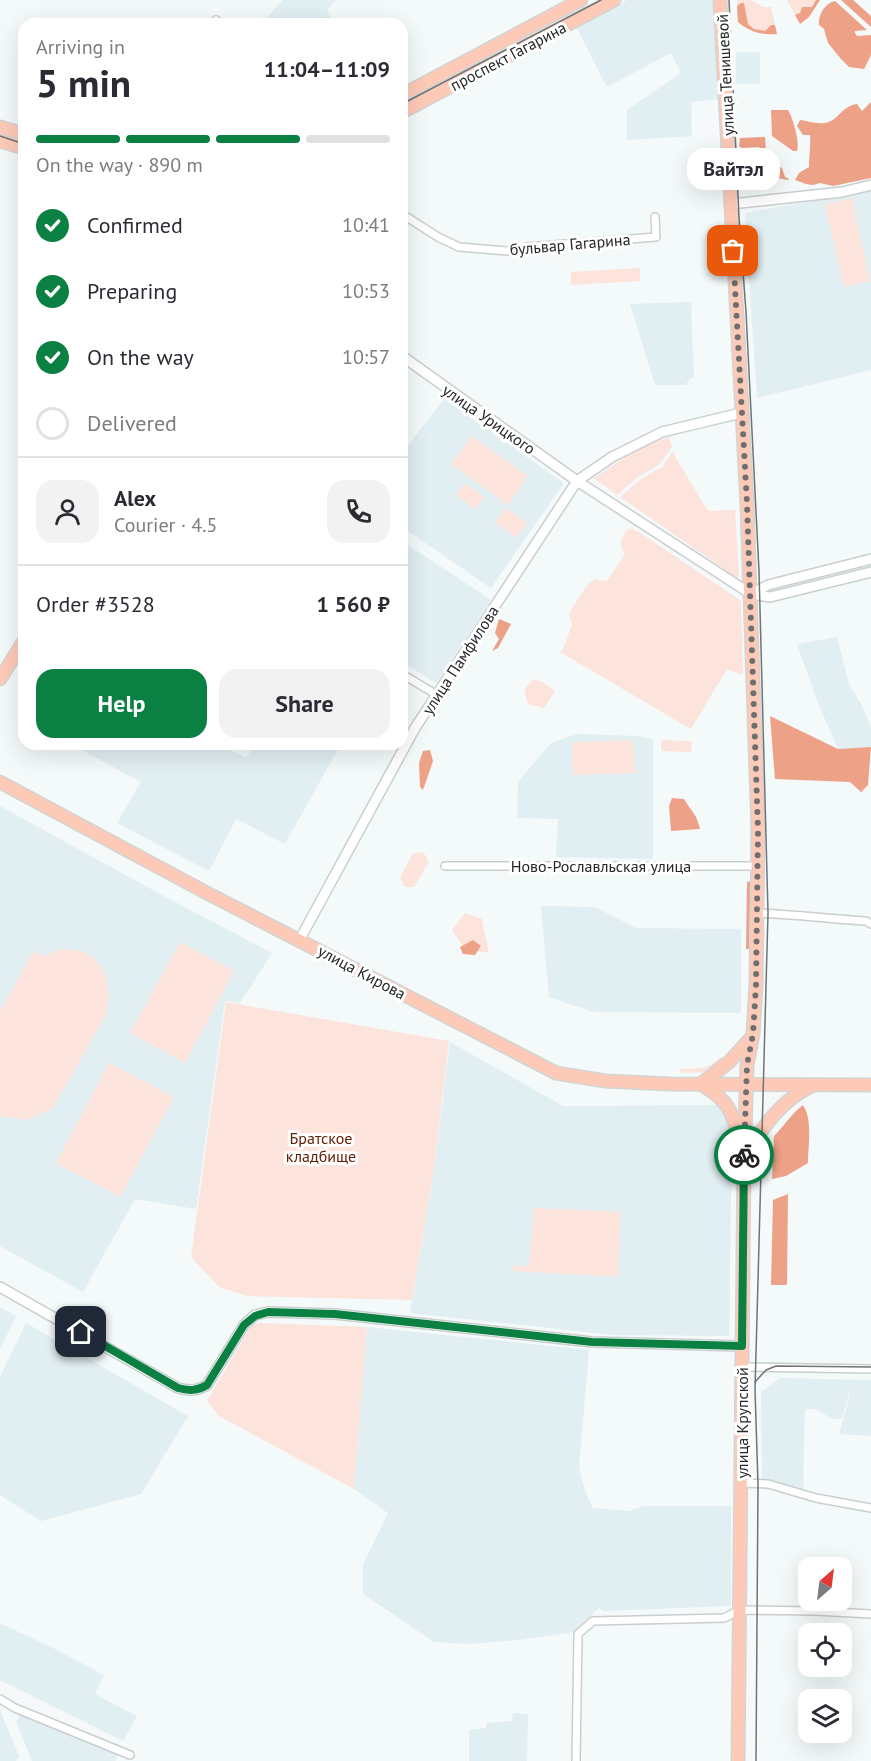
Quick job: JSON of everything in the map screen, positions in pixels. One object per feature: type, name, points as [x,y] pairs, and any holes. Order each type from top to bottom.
[{"type":"main road","name":"проспект Гагарина","points":[[408,92],[581,0]]},
{"type":"main road","name":"проспект Гагарина","points":[[408,109],[614,0]]},
{"type":"main road","name":"улица Тенишевой","points":[[720,0],[751,594],[757,866],[753,1034],[747,1065],[751,1085]]},
{"type":"main road","points":[[0,128],[18,132]]},
{"type":"main road","points":[[0,141],[18,146]]},
{"type":"main road","points":[[0,679],[18,650]]},
{"type":"main road","name":"улица Кирова","points":[[0,782],[205,892],[556,1072],[605,1081],[751,1085],[871,1085]]},
{"type":"main road","points":[[744,1160],[734,1115],[717,1093],[701,1084],[736,1055],[753,1034]]},
{"type":"main road","name":"улица Крупской","points":[[738,1761],[744,1160],[751,1085]]},
{"type":"main road","points":[[744,1160],[758,1134],[782,1106],[802,1090],[813,1085]]},
{"type":"street","points":[[731,204],[842,192],[871,185]]},
{"type":"street","name":"бульвар Гагарина","points":[[408,218],[459,247],[520,252],[526,247],[656,237],[655,218]]},
{"type":"street","name":"улица Урицкого","points":[[408,360],[577,481],[751,594]]},
{"type":"street","points":[[577,481],[612,457],[662,432],[741,413]]},
{"type":"street","name":"улица Памфилова","points":[[408,741],[577,481]]},
{"type":"street","points":[[751,594],[768,585],[871,559]]},
{"type":"street","points":[[751,594],[770,597],[871,572]]},
{"type":"street","points":[[408,678],[437,695]]},
{"type":"street","name":"улица Памфилова","points":[[300,939],[403,750]]},
{"type":"street","name":"Ново-Рославльская улица","points":[[445,866],[757,866]]},
{"type":"street","points":[[757,913],[866,921],[871,924]]},
{"type":"street","points":[[0,1287],[178,1388],[189,1391],[199,1390],[207,1385],[244,1325],[255,1316],[268,1312],[346,1315],[592,1342],[742,1346]]},
{"type":"street","points":[[742,1367],[871,1369]]},
{"type":"street","points":[[742,1483],[768,1484],[816,1498],[871,1508]]},
{"type":"street","points":[[576,1761],[578,1634],[593,1621],[724,1618],[740,1610],[871,1614]]},
{"type":"street","points":[[0,1699],[15,1708],[130,1755]]},
{"type":"shaded area","points":[[283,0],[336,0],[327,10],[330,18],[266,18]]},
{"type":"shaded area","points":[[627,0],[714,0],[720,99],[691,102],[692,136],[627,140],[627,110],[681,73],[671,53],[607,87],[577,28]]},
{"type":"shaded area","points":[[816,0],[820,0],[809,17],[800,24],[795,15],[800,13],[802,7],[812,7]]},
{"type":"shaded area","points":[[841,0],[853,0],[871,16],[871,27]]},
{"type":"shaded area","points":[[835,1],[867,30],[855,31],[857,36],[871,35],[871,55],[864,69],[849,67],[828,43],[824,29],[819,25],[823,10]]},
{"type":"shaded area","points":[[744,3],[748,24],[754,29],[765,31],[771,25],[775,25],[777,34],[756,32],[738,22],[737,6]]},
{"type":"shaded area","points":[[736,52],[760,52],[760,84],[736,84]]},
{"type":"shaded area","points":[[871,102],[871,178],[833,186],[820,183],[806,184],[795,180],[799,173],[809,167],[810,135],[803,135],[797,126],[800,120],[829,122],[852,105],[857,104],[862,111]]},
{"type":"shaded area","points":[[771,110],[788,110],[796,130],[797,151],[793,151],[772,136]]},
{"type":"shaded area","points":[[765,137],[767,166],[765,175],[761,175],[759,147],[742,148],[739,146],[740,138]]},
{"type":"shaded area","points":[[777,165],[782,168],[788,180],[772,177]]},
{"type":"shaded area","points":[[871,190],[871,370],[757,398],[745,213]]},
{"type":"shaded area","points":[[691,302],[694,377],[689,379],[686,385],[655,385],[630,304]]},
{"type":"shaded area","points":[[444,399],[564,483],[491,588],[408,531],[408,445]]},
{"type":"shaded area","points":[[408,545],[491,600],[436,683],[408,666]]},
{"type":"shaded area","points":[[499,619],[511,624],[498,648],[492,651],[499,639],[495,633]]},
{"type":"shaded area","points":[[837,637],[849,684],[871,728],[871,747],[838,749],[818,703],[797,644]]},
{"type":"shaded area","points":[[770,716],[838,749],[871,747],[868,785],[861,792],[850,782],[775,779]]},
{"type":"shaded area","points":[[577,734],[636,736],[653,739],[653,859],[556,857],[558,819],[517,818],[518,782],[551,743]]},
{"type":"shaded area","points":[[82,750],[231,750],[246,758],[251,750],[338,750],[285,844],[236,819],[209,871],[117,823],[141,782]]},
{"type":"shaded area","points":[[430,750],[433,761],[423,790],[420,787],[419,763],[423,751]]},
{"type":"shaded area","points":[[672,798],[684,799],[700,829],[671,831],[669,806]]},
{"type":"shaded area","points":[[0,806],[272,953],[240,1003],[225,1001],[196,1209],[135,1199],[83,1292],[0,1246]]},
{"type":"shaded area","points":[[751,881],[749,949],[746,949],[747,882]]},
{"type":"shaded area","points":[[541,906],[595,907],[636,928],[741,929],[741,1013],[594,1012],[549,997]]},
{"type":"shaded area","points":[[473,940],[481,946],[475,955],[463,954],[460,947]]},
{"type":"shaded area","points":[[450,1042],[563,1106],[721,1105],[732,1131],[729,1336],[613,1335],[410,1313],[433,1176]]},
{"type":"shaded area","points":[[803,1105],[809,1125],[808,1163],[786,1176],[772,1179],[774,1136]]},
{"type":"shaded area","points":[[788,1194],[787,1285],[771,1285],[773,1200]]},
{"type":"shaded area","points":[[0,1307],[16,1316],[0,1349]]},
{"type":"shaded area","points":[[26,1323],[188,1416],[141,1494],[41,1521],[0,1495],[0,1377]]},
{"type":"shaded area","points":[[367,1327],[589,1350],[579,1468],[585,1491],[593,1508],[629,1511],[644,1506],[731,1506],[731,1606],[604,1611],[599,1608],[574,1632],[468,1644],[434,1642],[363,1594],[363,1564],[388,1513],[354,1489]]},
{"type":"shaded area","points":[[780,1378],[871,1380],[871,1436],[839,1434],[849,1399],[849,1386],[848,1399],[842,1418],[833,1419],[815,1409],[805,1409],[803,1491],[762,1481],[761,1392]]},
{"type":"shaded area","points":[[0,1623],[104,1675],[95,1694],[137,1716],[123,1741],[0,1680]]},
{"type":"shaded area","points":[[23,1709],[119,1753],[115,1761],[32,1761],[16,1722]]},
{"type":"shaded area","points":[[0,1710],[19,1756],[16,1761],[0,1761]]},
{"type":"shaded area","points":[[513,1713],[528,1714],[527,1761],[469,1761],[469,1730],[486,1728],[486,1723],[512,1721]]},
{"type":"green space","points":[[737,0],[751,0],[763,7],[771,7],[777,34],[756,32],[738,22]]},
{"type":"green space","points":[[787,0],[820,0],[809,17],[800,24]]},
{"type":"green space","points":[[852,198],[870,281],[844,287],[825,204]]},
{"type":"green space","points":[[640,268],[640,281],[571,285],[571,272]]},
{"type":"green space","points":[[472,436],[528,476],[508,505],[451,464]]},
{"type":"green space","points":[[669,437],[672,447],[660,464],[639,476],[617,495],[594,478],[639,449]]},
{"type":"green space","points":[[673,451],[708,511],[735,510],[739,576],[737,578],[620,497],[641,479],[662,467]]},
{"type":"green space","points":[[465,483],[484,497],[475,509],[456,495]]},
{"type":"green space","points":[[505,508],[527,523],[517,537],[495,523]]},
{"type":"green space","points":[[629,528],[639,532],[741,601],[743,672],[741,675],[727,669],[691,729],[560,652],[572,625],[569,613],[588,584],[595,579],[607,581],[625,554],[621,540]]},
{"type":"green space","points":[[533,679],[543,682],[555,691],[544,708],[528,704],[524,690]]},
{"type":"green space","points":[[633,740],[635,773],[573,775],[572,742]]},
{"type":"green space","points":[[661,740],[692,741],[691,752],[661,751]]},
{"type":"green space","points":[[423,852],[429,862],[414,887],[405,887],[400,878],[413,853]]},
{"type":"green space","points":[[465,913],[482,919],[489,953],[465,949],[452,930]]},
{"type":"green space","points":[[180,942],[234,971],[185,1063],[130,1033]]},
{"type":"green space","points":[[62,949],[82,951],[93,957],[102,968],[109,994],[107,1013],[53,1108],[27,1120],[0,1116],[0,1012],[33,951],[43,956]]},
{"type":"green space","name":"Братское кладбище","points":[[226,1002],[449,1041],[433,1175],[412,1300],[247,1296],[219,1287],[191,1257]]},
{"type":"green space","points":[[720,1057],[724,1062],[711,1072],[681,1073],[679,1069],[706,1067]]},
{"type":"green space","points":[[109,1063],[174,1097],[120,1197],[56,1163]]},
{"type":"green space","points":[[534,1208],[621,1212],[618,1277],[513,1271],[512,1266],[529,1266]]},
{"type":"green space","points":[[258,1323],[367,1327],[354,1489],[219,1416],[207,1401],[251,1326]]},
{"type":"tram line","points":[[408,101],[601,0]]},
{"type":"tram line","points":[[729,0],[759,571],[768,913],[755,1390],[758,1484],[756,1761]]},
{"type":"tram line","points":[[0,136],[18,142]]},
{"type":"tram line","points":[[755,1382],[766,1370],[776,1366],[871,1367]]},
{"type":"way so far","points":[[733,251],[747,504],[758,831],[756,985],[753,1034],[747,1065],[744,1155]]},
{"type":"place","name":"Вайтэл","points":[[733,251]]},
{"type":"route","points":[[81,1332],[178,1388],[189,1391],[199,1390],[207,1385],[244,1325],[255,1316],[268,1312],[335,1314],[592,1342],[742,1346],[744,1155]]}]
